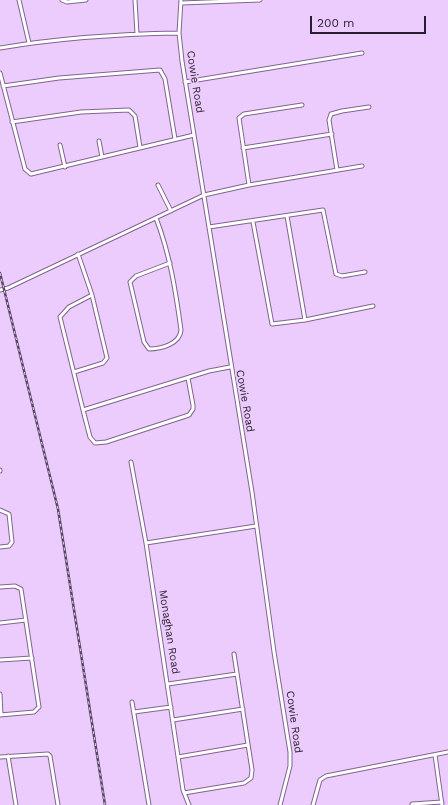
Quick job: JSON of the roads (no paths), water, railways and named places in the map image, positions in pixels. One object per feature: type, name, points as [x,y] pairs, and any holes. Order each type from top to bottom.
[{"type":"street","points":[[19,0],[29,43]]},
{"type":"street","points":[[62,0],[68,2],[86,0]]},
{"type":"street","points":[[135,0],[137,34]]},
{"type":"street","points":[[181,1],[260,0]]},
{"type":"street","name":"Cowie Road","points":[[181,1],[179,33],[185,82],[256,526],[290,752],[290,766],[280,805]]},
{"type":"street","points":[[0,48],[29,43],[137,34],[179,33]]},
{"type":"street","points":[[185,82],[362,53]]},
{"type":"street","points":[[3,86],[59,78],[160,70],[165,80],[175,139]]},
{"type":"street","points":[[0,73],[25,169],[28,173],[35,174],[140,147],[194,135]]},
{"type":"street","points":[[249,184],[239,118],[244,114],[302,105]]},
{"type":"street","points":[[337,170],[329,120],[331,114],[369,107]]},
{"type":"street","points":[[12,122],[81,112],[130,110],[135,116],[140,147]]},
{"type":"street","points":[[243,148],[332,134]]},
{"type":"street","points":[[99,141],[102,157]]},
{"type":"street","points":[[60,145],[65,167]]},
{"type":"street","points":[[0,290],[8,288],[204,195],[249,184],[362,166]]},
{"type":"street","points":[[158,185],[171,211]]},
{"type":"street","points":[[209,227],[253,222],[323,210],[336,274],[342,276],[366,272]]},
{"type":"street","points":[[287,216],[305,320]]},
{"type":"street","points":[[156,218],[164,239],[170,263],[179,318],[180,335],[172,343],[149,349],[144,342],[130,282],[136,276],[170,263]]},
{"type":"street","points":[[253,222],[272,324],[279,325],[373,306]]},
{"type":"street","points":[[74,372],[103,363],[107,358],[92,295],[78,254]]},
{"type":"street","points":[[92,295],[69,307],[60,317],[91,440],[95,443],[106,442],[189,415],[193,409],[193,405],[188,378]]},
{"type":"street","points":[[83,410],[230,366]]},
{"type":"street","name":"Monaghan Road","points":[[132,462],[168,684],[178,757],[184,793],[189,805]]},
{"type":"street","points":[[0,510],[9,514],[12,542],[9,546],[0,547]]},
{"type":"street","points":[[146,543],[256,526]]},
{"type":"street","points":[[0,587],[15,586],[21,589],[39,709],[34,712],[0,715],[0,694]]},
{"type":"street","points":[[0,623],[26,620]]},
{"type":"street","points":[[184,793],[244,784],[251,778],[252,770],[234,654]]},
{"type":"street","points":[[0,660],[32,658]]},
{"type":"street","points":[[168,684],[238,674]]},
{"type":"street","points":[[132,702],[148,805]]},
{"type":"street","points":[[134,712],[171,707]]},
{"type":"street","points":[[173,720],[243,709]]},
{"type":"street","points":[[178,757],[248,745]]},
{"type":"street","points":[[313,805],[320,780],[326,776],[448,752]]},
{"type":"street","points":[[0,756],[48,754],[50,756],[58,805]]},
{"type":"street","points":[[412,804],[442,803],[435,755]]},
{"type":"street","points":[[8,756],[16,805]]},
{"type":"railway","points":[[0,273],[58,509],[105,805]]}]
